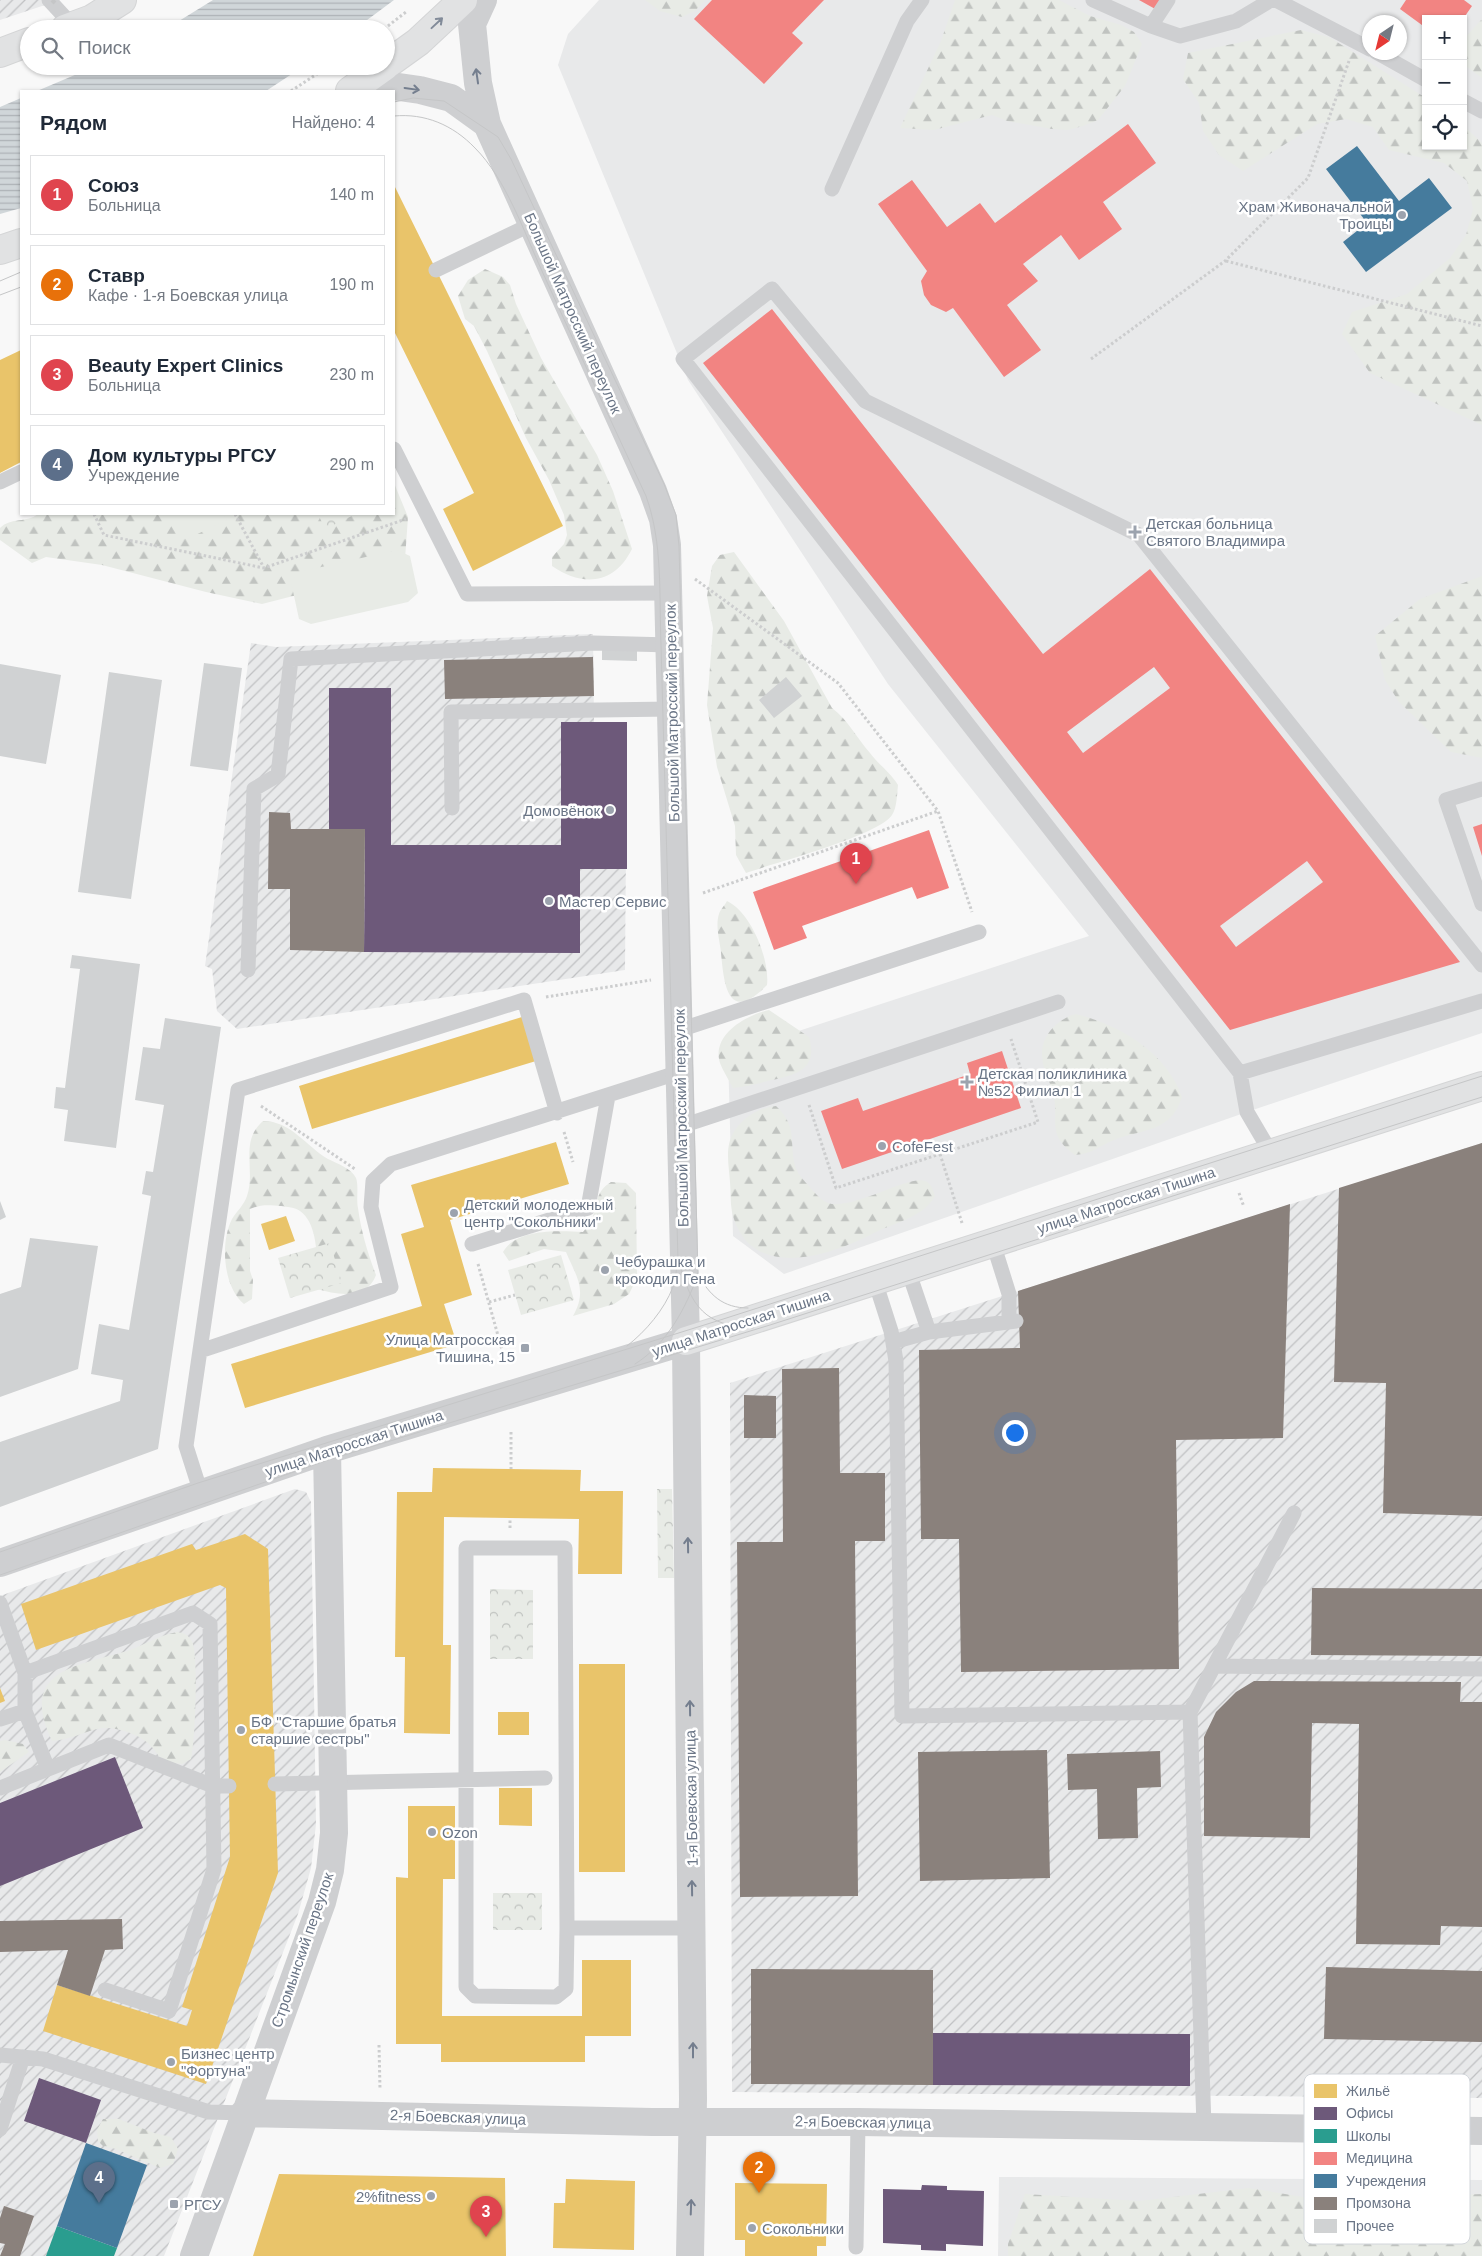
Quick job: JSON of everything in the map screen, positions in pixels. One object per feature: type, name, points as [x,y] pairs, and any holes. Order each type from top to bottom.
[{"type":"street","points":[[87,20],[122,0]]},
{"type":"street","points":[[395,59],[418,42],[463,0]]},
{"type":"street","name":"Большой Матросский переулок","points":[[483,0],[472,24],[478,83],[487,124],[653,491],[663,519],[671,645],[686,1340]]},
{"type":"street","points":[[0,53],[20,45]]},
{"type":"street","points":[[357,87],[374,75]]},
{"type":"street","name":"Большой Матросский переулок","points":[[357,87],[420,90],[451,98],[487,124]]},
{"type":"street","points":[[0,250],[20,243]]},
{"type":"street","name":"улица Матросская Тишина","points":[[0,1563],[327,1450],[686,1340],[1482,1086]]},
{"type":"street","name":"1-я Боевская улица","points":[[686,1340],[693,2121],[690,2256]]},
{"type":"street","name":"Стромынский переулок","points":[[194,2256],[244,2113],[322,1902],[330,1870],[334,1833],[327,1450]]},
{"type":"street","name":"2-я Боевская улица","points":[[244,2113],[693,2121],[1304,2128]]},
{"type":"lane","points":[[49,0],[64,20]]},
{"type":"lane","points":[[832,189],[907,21],[922,0]]},
{"type":"lane","points":[[1093,0],[1151,26],[1180,36],[1236,21],[1271,0]]},
{"type":"lane","points":[[1151,26],[1168,0]]},
{"type":"lane","points":[[1276,0],[1362,44]]},
{"type":"lane","points":[[1390,60],[1422,78]]},
{"type":"lane","points":[[1467,103],[1482,111]]},
{"type":"lane","points":[[436,270],[532,224]]},
{"type":"lane","points":[[1271,1154],[1247,1112],[1240,1073],[683,359],[772,289],[865,401],[1139,535],[1482,965]]},
{"type":"lane","points":[[395,451],[468,594],[669,593]]},
{"type":"lane","points":[[0,482],[20,472]]},
{"type":"lane","points":[[248,970],[254,789],[278,775],[291,659],[593,643],[671,645]]},
{"type":"lane","points":[[452,808],[451,712],[672,710]]},
{"type":"lane","points":[[1482,789],[1446,800],[1482,904]]},
{"type":"lane","points":[[679,1030],[979,932]]},
{"type":"lane","points":[[201,1493],[186,1446],[238,1090],[524,1000],[558,1112]]},
{"type":"lane","points":[[1240,1073],[1482,1001]]},
{"type":"lane","points":[[682,1126],[1058,1002]]},
{"type":"lane","points":[[200,1351],[391,1287],[371,1207],[373,1181],[390,1164],[680,1072]]},
{"type":"lane","points":[[472,1244],[588,1208],[608,1096]]},
{"type":"lane","points":[[893,1342],[929,1332],[1013,1321],[1009,1294],[993,1243]]},
{"type":"lane","points":[[908,1270],[929,1332]]},
{"type":"lane","points":[[875,1280],[893,1342],[896,1361],[902,1716],[1190,1712]]},
{"type":"lane","points":[[1204,2126],[1190,1712],[1294,1513]]},
{"type":"lane","points":[[466,1548],[565,1548],[567,1928],[566,1989],[556,1996],[475,1996],[466,1987],[466,1548]]},
{"type":"lane","points":[[0,1603],[25,1673],[25,1711],[48,1769]]},
{"type":"lane","points":[[25,1673],[193,1613],[210,1624],[214,1869],[169,2010],[105,1990]]},
{"type":"lane","points":[[1215,1666],[1482,1669]]},
{"type":"lane","points":[[0,1720],[25,1711]]},
{"type":"lane","points":[[0,1788],[110,1744],[212,1786],[229,1786]]},
{"type":"lane","points":[[275,1784],[545,1778]]},
{"type":"lane","points":[[567,1928],[692,1928]]},
{"type":"lane","points":[[0,2055],[43,2059],[209,2112],[244,2113]]},
{"type":"lane","points":[[0,2129],[23,2057]]},
{"type":"lane","points":[[856,2247],[858,2122]]},
{"type":"path","points":[[395,20],[413,6]]},
{"type":"path","points":[[1091,359],[1225,261],[1308,178],[1362,47]]},
{"type":"path","points":[[293,90],[315,75]]},
{"type":"path","points":[[1225,261],[1482,326]]},
{"type":"path","points":[[94,515],[104,535],[264,568],[407,519]]},
{"type":"path","points":[[236,515],[264,568]]},
{"type":"path","points":[[695,578],[838,683],[938,811],[979,932]]},
{"type":"path","points":[[702,893],[938,811]]},
{"type":"path","points":[[524,1000],[657,979]]},
{"type":"path","points":[[802,1086],[836,1188],[1038,1122],[1004,1020]]},
{"type":"path","points":[[238,1090],[373,1181]]},
{"type":"path","points":[[940,1154],[962,1223]]},
{"type":"path","points":[[1239,1193],[1244,1207]]},
{"type":"path","points":[[472,1244],[504,1357]]},
{"type":"path","points":[[489,1302],[515,1295]]},
{"type":"path","points":[[511,1432],[511,1469]]},
{"type":"path","points":[[379,2044],[380,2089]]},
{"type":"path","points":[[760,2183],[761,2151]]},
{"type":"shaded area","points":[[0,0],[60,0],[0,20]]},
{"type":"shaded area","points":[[213,0],[394,0],[367,20],[181,20]]},
{"type":"shaded area","name":"Детская больница Святого Владимира","points":[[599,0],[1482,0],[1482,1033],[1247,1112],[784,1274],[733,1236],[728,1054],[1089,936],[888,684],[688,380],[558,65],[568,34]]},
{"type":"shaded area","points":[[75,75],[290,75],[268,90],[39,90]]},
{"type":"shaded area","points":[[20,98],[20,208],[0,214],[0,107]]},
{"type":"shaded area","points":[[593,634],[594,722],[627,722],[625,970],[237,1029],[217,1011],[212,969],[205,966],[251,643],[276,647]]},
{"type":"shaded area","points":[[1482,1143],[1482,2098],[1470,2098],[1470,2074],[1304,2074],[1304,2097],[732,2092],[730,1383]]},
{"type":"shaded area","points":[[295,1489],[306,1492],[311,1502],[316,1824],[311,1868],[298,1914],[164,2256],[0,2256],[0,1596]]},
{"type":"shaded area","points":[[999,2177],[1304,2179],[1304,2244],[1470,2244],[1470,2180],[1482,2180],[1482,2256],[998,2256]]},
{"type":"green space","points":[[645,0],[705,0],[696,10],[682,17],[660,11]]},
{"type":"green space","points":[[955,0],[1059,0],[1090,16],[1121,25],[1134,32],[1142,44],[1125,86],[1098,120],[1083,126],[1068,130],[1052,129],[1007,121],[992,115],[934,130],[900,128],[941,41]]},
{"type":"green space","points":[[1482,19],[1482,78],[1467,67],[1467,36]]},
{"type":"green space","points":[[1301,30],[1329,37],[1362,58],[1362,60],[1366,60],[1422,95],[1422,150],[1467,150],[1467,129],[1482,143],[1482,425],[1370,373],[1342,334],[1352,312],[1407,294],[1450,258],[1466,235],[1473,209],[1467,181],[1444,163],[1389,150],[1373,127],[1346,119],[1317,124],[1243,171],[1219,155],[1203,131],[1199,103],[1183,79],[1188,53]]},
{"type":"green space","points":[[485,269],[503,277],[510,285],[516,304],[541,358],[597,455],[613,491],[632,549],[625,561],[607,576],[596,579],[575,577],[563,573],[552,566],[552,557],[564,544],[567,535],[564,515],[549,480],[526,438],[487,351],[474,326],[465,319],[458,296],[468,280]]},
{"type":"green space","points":[[395,485],[408,517],[405,559],[301,594],[262,604],[206,592],[102,565],[46,557],[32,563],[0,540],[0,528],[9,522],[37,515],[395,515]]},
{"type":"green space","points":[[174,515],[224,515],[227,520],[187,539]]},
{"type":"green space","points":[[318,515],[354,515],[325,529]]},
{"type":"green space","points":[[397,550],[410,556],[418,593],[408,602],[311,624],[299,619],[291,582],[299,572]]},
{"type":"green space","points":[[734,552],[784,621],[832,708],[843,718],[873,757],[892,776],[898,785],[894,812],[883,823],[847,840],[746,873],[736,855],[735,826],[717,767],[707,705],[713,628],[707,596],[712,566],[720,555]]},
{"type":"green space","points":[[1482,576],[1482,758],[1451,752],[1399,702],[1385,680],[1375,636],[1420,599]]},
{"type":"green space","points":[[727,901],[744,915],[751,926],[762,950],[765,963],[767,985],[754,996],[744,1001],[736,1001],[730,996],[724,977],[717,923],[720,912]]},
{"type":"green space","points":[[769,1010],[809,1037],[811,1048],[807,1064],[802,1070],[787,1076],[733,1088],[720,1063],[721,1043],[726,1035],[741,1021]]},
{"type":"green space","points":[[1076,1014],[1109,1025],[1140,1043],[1165,1067],[1175,1081],[1182,1097],[1177,1109],[1163,1124],[1124,1136],[1091,1151],[1075,1155],[1060,1140],[1057,1133],[1055,1126],[1055,1103],[1042,1060],[1042,1048],[1052,1028],[1063,1019]]},
{"type":"green space","points":[[776,1106],[787,1121],[792,1134],[793,1157],[796,1170],[813,1191],[826,1202],[838,1204],[851,1202],[917,1181],[929,1183],[935,1196],[923,1210],[915,1215],[854,1243],[834,1250],[812,1256],[792,1258],[772,1256],[755,1248],[741,1234],[732,1212],[728,1162],[729,1142],[735,1130],[748,1117],[758,1111]]},
{"type":"green space","points":[[263,1121],[282,1125],[298,1135],[320,1154],[348,1169],[356,1178],[357,1204],[361,1225],[376,1275],[366,1289],[351,1294],[343,1294],[317,1289],[316,1247],[311,1226],[306,1217],[300,1211],[293,1208],[265,1205],[250,1209],[252,1299],[244,1304],[237,1296],[228,1276],[225,1252],[226,1240],[232,1219],[247,1196],[250,1176],[250,1147],[256,1129]]},
{"type":"green space","points":[[611,1182],[626,1183],[636,1193],[637,1278],[629,1294],[614,1304],[573,1316],[580,1298],[580,1291],[577,1276],[566,1252],[544,1249],[509,1261],[503,1252],[509,1244],[528,1235],[562,1231],[583,1232],[592,1219],[602,1190]]},
{"type":"green space","points":[[330,1243],[342,1283],[290,1298],[278,1258]]},
{"type":"green space","points":[[561,1255],[574,1300],[521,1315],[508,1270]]},
{"type":"green space","points":[[657,1489],[672,1489],[674,1578],[658,1578]]},
{"type":"green space","points":[[490,1589],[533,1590],[533,1659],[490,1659]]},
{"type":"green space","points":[[177,1632],[189,1638],[194,1650],[196,1699],[191,1759],[182,1764],[163,1762],[151,1746],[140,1738],[111,1728],[97,1729],[52,1741],[43,1717],[42,1698],[48,1684],[59,1674],[74,1667],[130,1650],[159,1637]]},
{"type":"green space","points":[[5,1740],[23,1744],[29,1752],[0,1772],[0,1741]]},
{"type":"green space","points":[[493,1893],[542,1893],[542,1930],[493,1930]]},
{"type":"green space","points":[[103,2119],[119,2119],[154,2133],[171,2137],[178,2149],[173,2164],[160,2168],[116,2149],[103,2146],[98,2141],[97,2130]]},
{"type":"green space","points":[[1249,2188],[1304,2197],[1304,2244],[1470,2244],[1470,2194],[1482,2194],[1482,2256],[1008,2256],[1008,2244],[1025,2194],[1139,2201]]},
{"type":"building: Жильё","points":[[395,187],[563,526],[473,571],[443,509],[474,493],[395,333]]},
{"type":"building: Жильё","points":[[20,350],[20,463],[0,473],[0,360]]},
{"type":"building: Жильё","points":[[522,1017],[536,1061],[312,1129],[299,1086]]},
{"type":"building: Жильё","points":[[556,1142],[569,1184],[450,1220],[472,1295],[444,1304],[457,1344],[245,1408],[231,1364],[422,1306],[401,1234],[424,1227],[411,1185]]},
{"type":"building: Жильё","points":[[286,1216],[295,1241],[269,1250],[261,1224]]},
{"type":"building: Жильё","points":[[433,1468],[581,1470],[580,1491],[623,1491],[622,1574],[578,1574],[579,1519],[444,1517],[443,1645],[451,1645],[450,1734],[404,1733],[405,1657],[395,1657],[397,1492],[432,1492]]},
{"type":"building: Жильё","points":[[245,1534],[268,1549],[278,1873],[206,2084],[43,2031],[57,1985],[187,2026],[192,2010],[182,2007],[230,1857],[226,1588],[220,1585],[36,1650],[21,1604],[192,1544],[196,1550]]},
{"type":"building: Жильё","points":[[579,1664],[625,1664],[625,1872],[579,1872]]},
{"type":"building: Жильё","points":[[0,1688],[5,1701],[0,1703]]},
{"type":"building: Жильё","points":[[498,1712],[529,1712],[529,1735],[498,1735]]},
{"type":"building: Жильё","points":[[499,1788],[532,1788],[532,1826],[499,1825]]},
{"type":"building: Жильё","points":[[408,1806],[455,1806],[455,1879],[443,1879],[442,2016],[582,2016],[582,1960],[631,1960],[631,2036],[585,2036],[585,2062],[441,2062],[441,2044],[396,2044],[396,1877],[408,1878]]},
{"type":"building: Жильё","points":[[279,2174],[505,2178],[506,2256],[253,2256]]},
{"type":"building: Жильё","points":[[566,2179],[635,2181],[634,2250],[553,2248],[554,2203],[565,2203]]},
{"type":"building: Жильё","points":[[735,2183],[827,2184],[826,2246],[817,2246],[817,2256],[745,2256],[745,2240],[735,2240]]},
{"type":"building: Офисы","points":[[329,688],[391,688],[391,845],[561,845],[561,722],[627,722],[627,869],[580,869],[580,953],[364,952],[365,829],[329,829]]},
{"type":"building: Офисы","points":[[115,1757],[143,1828],[0,1886],[0,1803]]},
{"type":"building: Офисы","points":[[933,2033],[1190,2034],[1190,2086],[933,2085]]},
{"type":"building: Офисы","points":[[39,2078],[101,2100],[86,2143],[24,2121]]},
{"type":"building: Офисы","points":[[922,2185],[947,2186],[947,2190],[984,2191],[983,2246],[946,2244],[946,2251],[921,2250],[921,2245],[883,2243],[883,2189],[921,2190]]},
{"type":"building: Школы","points":[[57,2226],[117,2248],[114,2256],[46,2256]]},
{"type":"building: Медицина","points":[[712,0],[824,0],[792,33],[803,43],[764,84],[694,19]]},
{"type":"building: Медицина","points":[[1139,0],[1163,0],[1157,10]]},
{"type":"building: Медицина","points":[[1406,0],[1464,0],[1472,6],[1466,15],[1422,15],[1422,25],[1400,9]]},
{"type":"building: Медицина","points":[[1128,124],[1156,163],[1103,202],[1122,229],[1079,260],[1061,235],[1023,264],[1038,281],[1007,305],[1041,350],[1004,377],[953,308],[946,312],[931,305],[924,295],[921,281],[927,271],[878,204],[912,180],[947,227],[980,203],[995,223]]},
{"type":"building: Медицина","points":[[772,309],[1043,654],[1150,569],[1460,962],[1230,1030],[703,363]],"holes":[[[1154,667],[1170,688],[1083,753],[1067,732]],[[1307,861],[1323,882],[1236,947],[1220,926]]]},
{"type":"building: Медицина","points":[[1482,824],[1482,856],[1473,827]]},
{"type":"building: Медицина","points":[[929,830],[949,888],[917,899],[912,887],[802,926],[807,938],[774,950],[753,892]]},
{"type":"building: Медицина","points":[[1002,1051],[1021,1108],[842,1169],[821,1111],[858,1098],[863,1111],[970,1074],[967,1063]]},
{"type":"building: Учреждения","name":"Храм Живоначальной Троицы","points":[[1357,146],[1399,201],[1429,178],[1452,208],[1366,272],[1343,242],[1367,223],[1326,169]]},
{"type":"building: Учреждения","points":[[86,2143],[147,2165],[117,2248],[57,2226]]},
{"type":"building: Промзона","points":[[593,657],[594,696],[445,699],[444,660]]},
{"type":"building: Промзона","points":[[269,812],[290,813],[291,829],[365,829],[364,952],[290,950],[290,889],[268,889]]},
{"type":"building: Промзона","points":[[1482,1143],[1482,1516],[1383,1513],[1386,1383],[1334,1382],[1339,1188]]},
{"type":"building: Промзона","points":[[1290,1204],[1283,1438],[1176,1440],[1179,1669],[961,1672],[959,1539],[921,1539],[919,1350],[1020,1348],[1018,1291]]},
{"type":"building: Промзона","points":[[839,1368],[840,1473],[885,1473],[885,1541],[855,1541],[858,1896],[740,1897],[737,1542],[783,1542],[782,1369]]},
{"type":"building: Промзона","points":[[744,1395],[776,1396],[776,1438],[744,1438]]},
{"type":"building: Промзона","points":[[1312,1588],[1482,1589],[1482,1656],[1311,1655]]},
{"type":"building: Промзона","points":[[1254,1681],[1461,1682],[1460,1702],[1482,1702],[1482,1927],[1441,1926],[1440,1945],[1356,1944],[1359,1724],[1312,1723],[1310,1838],[1204,1836],[1204,1737],[1216,1712],[1236,1692]]},
{"type":"building: Промзона","points":[[1047,1750],[1050,1878],[920,1881],[918,1752]]},
{"type":"building: Промзона","points":[[1160,1751],[1161,1787],[1137,1788],[1138,1838],[1098,1839],[1097,1789],[1068,1790],[1067,1754]]},
{"type":"building: Промзона","points":[[122,1919],[123,1949],[105,1950],[90,1996],[57,1985],[68,1950],[0,1952],[0,1921]]},
{"type":"building: Промзона","points":[[1326,1967],[1482,1971],[1482,2042],[1324,2039]]},
{"type":"building: Промзона","points":[[751,1969],[933,1970],[933,2085],[751,2084]]},
{"type":"building: Промзона","points":[[4,2206],[34,2216],[20,2256],[0,2256],[5,2244],[0,2243],[0,2218]]},
{"type":"building: Прочее","points":[[602,648],[637,648],[637,661],[602,660]]},
{"type":"building: Прочее","points":[[204,663],[242,668],[228,771],[190,766]]},
{"type":"building: Прочее","points":[[0,664],[61,675],[46,764],[0,756]]},
{"type":"building: Прочее","points":[[109,672],[162,680],[131,899],[78,892]]},
{"type":"building: Прочее","points":[[786,677],[802,696],[774,718],[759,700]]},
{"type":"building: Прочее","points":[[72,955],[140,964],[116,1148],[64,1141],[68,1110],[54,1108],[56,1087],[65,1088],[80,969],[70,968]]},
{"type":"building: Прочее","points":[[165,1018],[221,1027],[158,1449],[0,1507],[0,1442],[120,1401],[123,1380],[91,1374],[99,1324],[129,1330],[151,1196],[142,1194],[146,1171],[153,1172],[164,1105],[135,1100],[143,1047],[160,1049]]},
{"type":"building: Прочее","points":[[0,1201],[6,1217],[0,1220]]},
{"type":"building: Прочее","points":[[30,1238],[98,1246],[78,1369],[0,1397],[0,1294],[21,1287]]},
{"type":"tram line","points":[[395,102],[413,98],[444,101],[498,137],[511,159],[664,484],[676,515],[679,546],[698,1274],[688,1300],[666,1336],[635,1364]]},
{"type":"tram line","points":[[395,116],[417,116],[448,127],[475,148],[496,175],[513,206],[646,496],[655,532],[660,588],[678,1260],[674,1284],[665,1304],[648,1327],[627,1346]]},
{"type":"tram line","points":[[0,281],[20,272]]},
{"type":"tram line","points":[[0,295],[20,287]]},
{"type":"tram line","points":[[0,1552],[198,1483],[717,1321],[1482,1076]]},
{"type":"tram line","points":[[0,1575],[328,1460],[770,1325],[1482,1097]]},
{"type":"tram line","points":[[679,1262],[689,1291],[702,1311],[723,1323],[753,1328]]},
{"type":"tram line","points":[[698,1274],[707,1288],[718,1299],[731,1306],[748,1308]]},
{"type":"railway","points":[[52,0],[55,3]]},
{"type":"place","name":"Храм Живоначальной Троицы","points":[[1402,215]]},
{"type":"place","name":"Детская больница Святого Владимира","points":[[1135,532]]},
{"type":"place","name":"Домовёнок","points":[[610,810]]},
{"type":"place","name":"Союз","points":[[856,884]]},
{"type":"place","name":"Мастер Сервис","points":[[549,901]]},
{"type":"place","name":"Детская поликлиника №52 Филиал 1","points":[[967,1082]]},
{"type":"place","name":"CofeFest","points":[[882,1146]]},
{"type":"place","name":"Детский молодежный центр \"Сокольники\"","points":[[454,1213]]},
{"type":"place","name":"Чебурашка и крокодил Гена","points":[[605,1270]]},
{"type":"place","name":"Улица Матросская Тишина, 15","points":[[525,1348]]},
{"type":"place","name":"БФ \"Старшие братья старшие сестры\"","points":[[241,1730]]},
{"type":"place","name":"Ozon","points":[[432,1832]]},
{"type":"place","name":"Бизнес центр \"Фортуна\"","points":[[171,2062]]},
{"type":"place","name":"Ставр","points":[[759,2193]]},
{"type":"place","name":"2%fitness","points":[[431,2196]]},
{"type":"place","name":"Дом культуры РГСУ","points":[[99,2203]]},
{"type":"place","name":"РГСУ","points":[[174,2204]]},
{"type":"place","name":"Сокольники","points":[[752,2228]]},
{"type":"place","name":"Beauty Expert Clinics","points":[[486,2237]]}]
